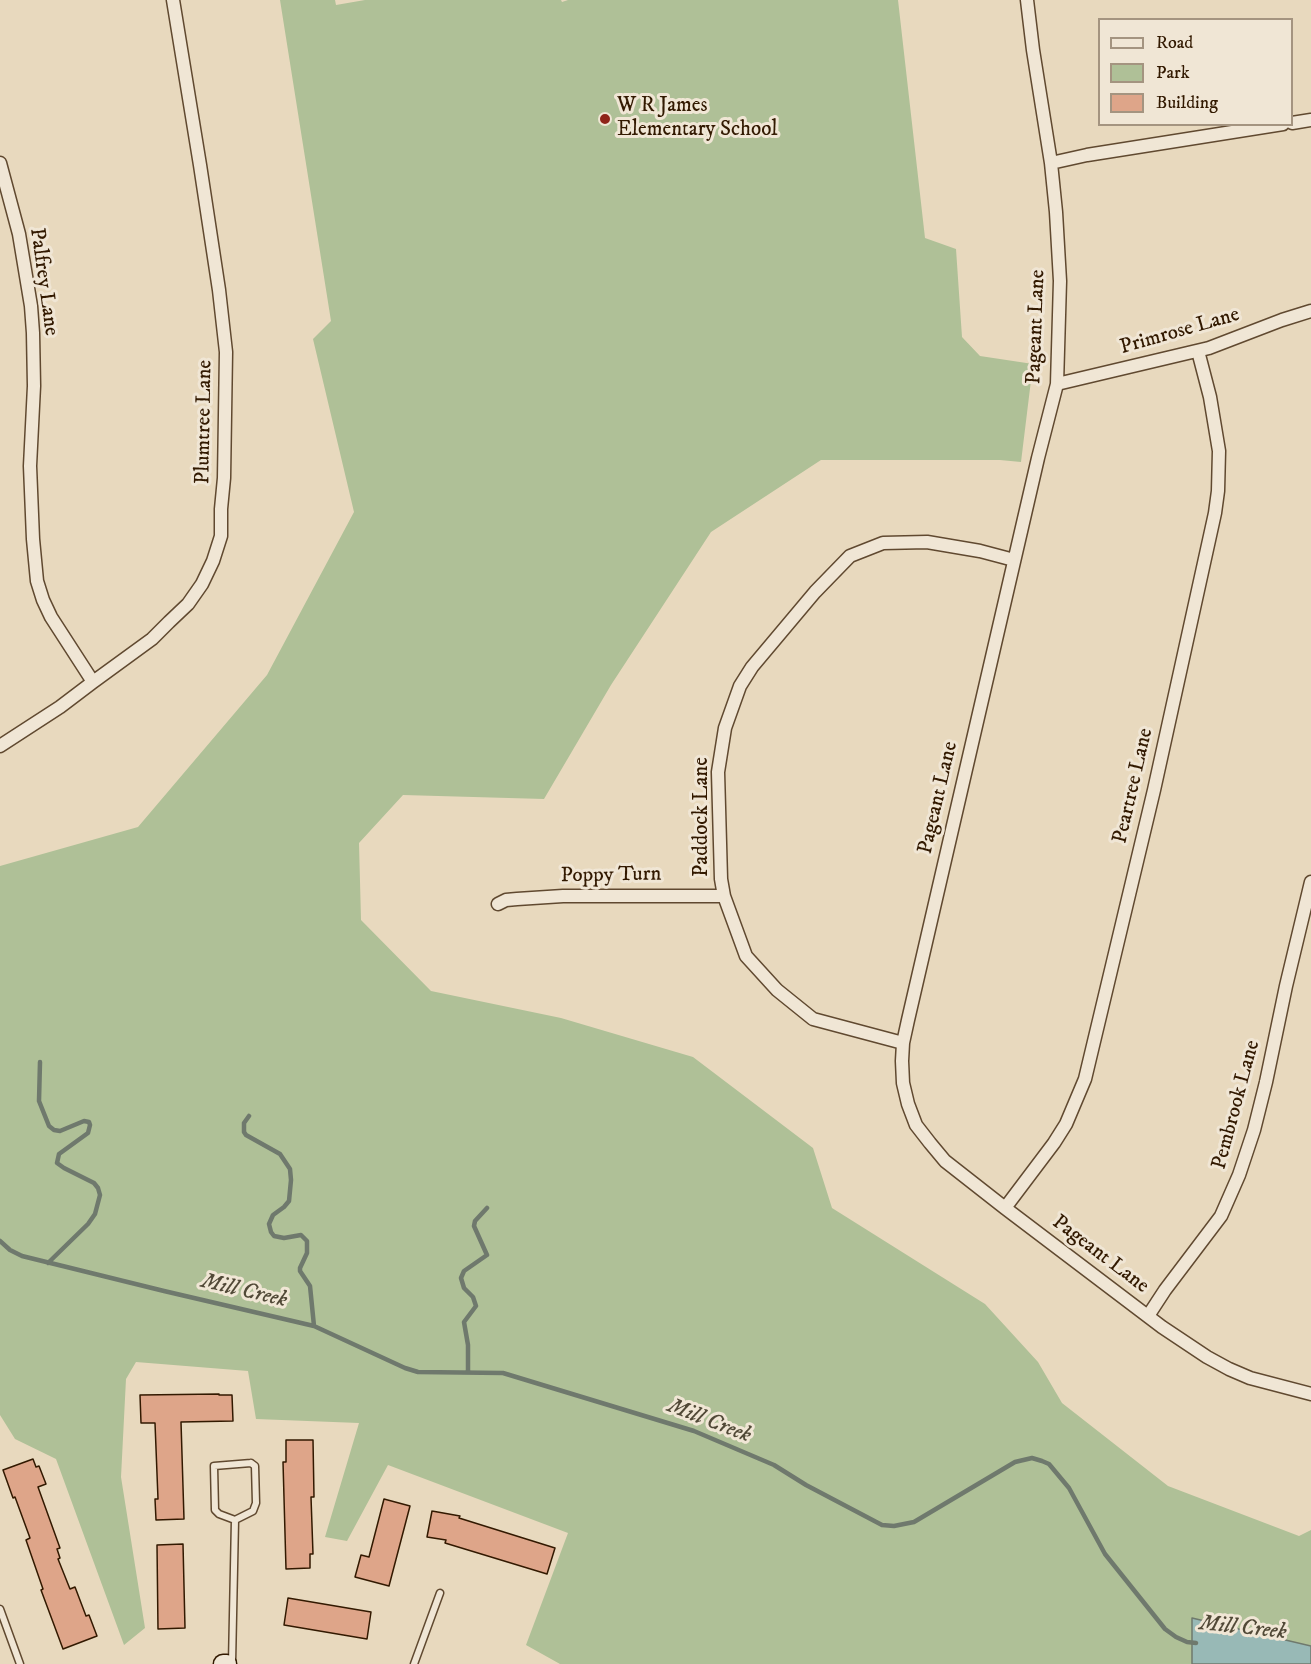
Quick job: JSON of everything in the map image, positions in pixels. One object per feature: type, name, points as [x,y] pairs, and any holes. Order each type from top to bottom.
[{"type":"street","name":"Plumtree Lane","points":[[0,746],[60,708],[152,639],[188,604],[202,584],[221,536],[225,468],[226,352],[200,165],[172,0]]},
{"type":"street","name":"Pageant Lane","points":[[1027,0],[1051,163],[1060,281],[1057,384],[926,937],[903,1043],[903,1083],[916,1125],[945,1161],[1005,1208],[1185,1343],[1229,1369],[1250,1378],[1311,1394]]},
{"type":"street","points":[[1293,123],[1311,120]]},
{"type":"street","points":[[1051,163],[1087,155],[1270,126]]},
{"type":"street","name":"Palfrey Lane","points":[[0,163],[19,234],[31,306],[34,386],[30,466],[33,539],[38,581],[51,617],[93,682]]},
{"type":"street","name":"Primrose Lane","points":[[1057,384],[1198,351],[1311,311]]},
{"type":"street","name":"Peartree Lane","points":[[1005,1208],[1066,1124],[1085,1079],[1155,790],[1218,491],[1220,451],[1210,397],[1198,351]]},
{"type":"street","name":"Paddock Lane","points":[[903,1043],[813,1019],[777,990],[746,956],[724,896],[720,860],[718,772],[725,728],[736,696],[746,677],[814,592],[850,555],[883,543],[927,542],[980,551],[1014,560]]},
{"type":"street","name":"Pembrook Lane","points":[[1148,1316],[1221,1216],[1239,1175],[1259,1111],[1311,882]]},
{"type":"street","name":"Poppy Turn","points":[[498,904],[506,900],[563,896],[724,896]]},
{"type":"lane","points":[[251,1462],[255,1466],[256,1503],[253,1511],[235,1520],[215,1510],[214,1466],[251,1462]]},
{"type":"lane","points":[[232,1664],[235,1520]]},
{"type":"lane","points":[[414,1664],[440,1593]]},
{"type":"lane","points":[[0,1608],[20,1664]]},
{"type":"green space","points":[[280,0],[335,0],[336,5],[365,0],[561,0],[562,2],[568,0],[898,0],[925,238],[956,249],[962,337],[980,356],[1033,364],[1021,462],[821,460],[711,532],[611,685],[544,799],[403,795],[359,843],[361,920],[431,991],[561,1018],[693,1057],[813,1148],[832,1208],[985,1304],[1038,1362],[1062,1403],[1168,1486],[1299,1536],[1311,1530],[1311,1646],[1192,1619],[1192,1664],[560,1664],[526,1645],[568,1533],[388,1465],[347,1541],[325,1537],[359,1423],[256,1419],[248,1371],[136,1362],[126,1379],[121,1477],[145,1628],[124,1645],[56,1459],[15,1439],[0,1415],[0,866],[138,827],[267,675],[354,512],[313,339],[331,321]]},
{"type":"water","points":[[1192,1618],[1311,1646],[1311,1664],[1192,1664]]},
{"type":"building","points":[[140,1395],[232,1395],[233,1421],[181,1422],[184,1519],[156,1520],[155,1499],[158,1499],[155,1423],[141,1423]]},
{"type":"building","points":[[286,1440],[313,1440],[314,1497],[311,1497],[313,1554],[310,1554],[310,1568],[286,1569],[283,1462],[286,1462]]},
{"type":"building","points":[[33,1459],[36,1467],[39,1466],[46,1484],[38,1487],[60,1548],[57,1549],[60,1558],[58,1559],[70,1589],[75,1587],[86,1616],[89,1615],[97,1636],[63,1649],[41,1590],[43,1589],[26,1540],[30,1538],[3,1470]]},
{"type":"building","points":[[384,1499],[410,1506],[389,1586],[355,1577],[361,1555],[369,1557]]},
{"type":"building","points":[[432,1511],[460,1516],[459,1518],[555,1548],[547,1574],[445,1543],[446,1540],[427,1537]]},
{"type":"building","points":[[183,1544],[185,1628],[158,1629],[157,1545]]},
{"type":"building","points":[[288,1598],[371,1612],[367,1639],[284,1625]]},
{"type":"waterway","points":[[40,1062],[39,1101],[49,1126],[60,1131],[84,1121],[89,1122],[90,1125],[88,1133],[59,1154],[57,1163],[94,1183],[100,1195],[95,1214],[88,1224],[48,1263]]},
{"type":"waterway","points":[[249,1116],[244,1123],[246,1135],[280,1154],[290,1169],[289,1201],[273,1215],[269,1224],[274,1236],[284,1238],[301,1235],[307,1241],[307,1253],[300,1271],[310,1286],[314,1326]]},
{"type":"waterway","points":[[468,1372],[468,1345],[464,1322],[476,1306],[473,1297],[464,1288],[461,1278],[464,1271],[487,1255],[474,1226],[475,1221],[487,1208]]},
{"type":"waterway","name":"Mill Creek","points":[[0,1241],[10,1250],[22,1256],[314,1326],[418,1372],[503,1373],[694,1431],[774,1465],[806,1485],[882,1525],[894,1526],[914,1522],[1015,1462],[1032,1458],[1042,1461],[1049,1464],[1069,1488],[1105,1554],[1165,1629],[1187,1642],[1196,1643]]},
{"type":"place","name":"W R James Elementary School","points":[[605,119]]}]
